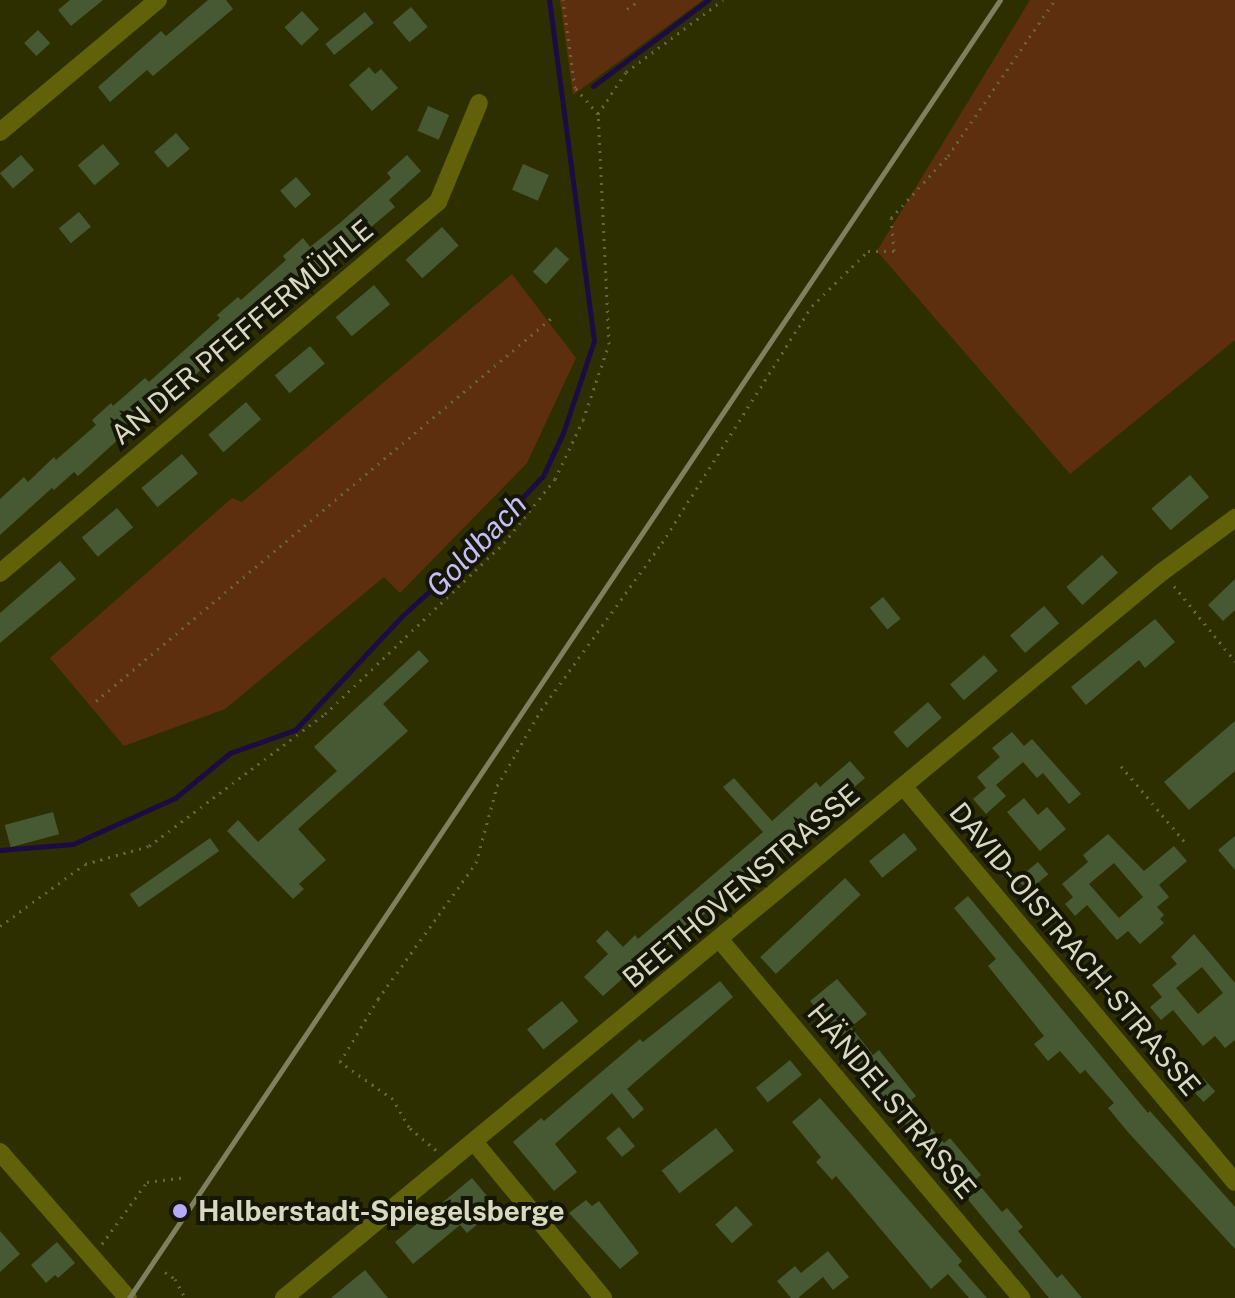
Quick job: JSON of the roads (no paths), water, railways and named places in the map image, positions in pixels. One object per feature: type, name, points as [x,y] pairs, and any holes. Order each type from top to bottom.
[{"type":"street","points":[[0,132],[158,0]]},
{"type":"street","name":"AN DER PFEFFERMÜHLE","points":[[0,573],[438,202],[479,103]]},
{"type":"street","name":"BEETHOVENSTRASSE","points":[[284,1298],[445,1168],[1162,572],[1235,518]]},
{"type":"street","name":"DAVID-OISTRACH-STRASSE","points":[[904,787],[1235,1182]]},
{"type":"street","name":"HÄNDELSTRASSE","points":[[720,940],[1021,1298]]},
{"type":"street","points":[[475,1143],[603,1298]]},
{"type":"street","points":[[0,1152],[128,1298]]},
{"type":"waterway","name":"Goldbach","points":[[0,850],[73,844],[175,798],[230,753],[295,730],[401,617],[457,566],[543,476],[563,433],[594,341],[549,0]]},
{"type":"waterway","points":[[593,86],[708,0]]},
{"type":"railway","points":[[129,1298],[1000,0]]},
{"type":"place","name":"Halberstadt-Spiegelsberge","points":[[180,1211]]}]
